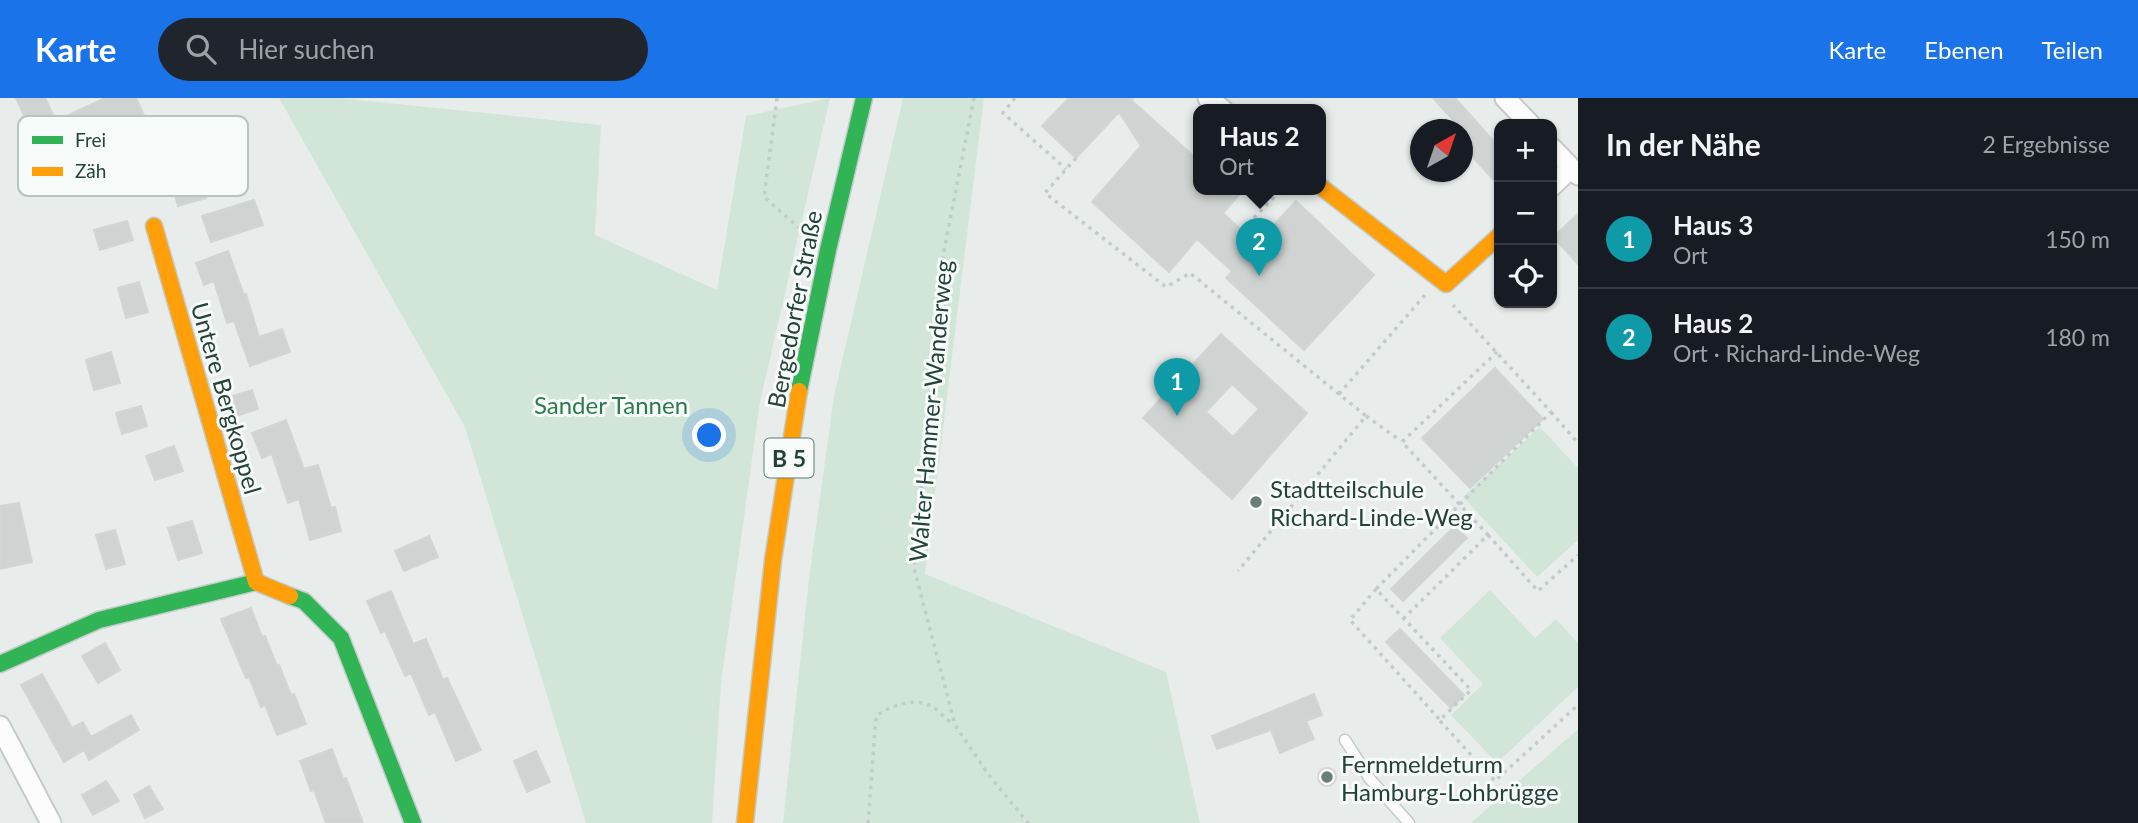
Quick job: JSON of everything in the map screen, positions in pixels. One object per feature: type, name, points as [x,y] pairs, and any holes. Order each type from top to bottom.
[{"type":"street","name":"Bergedorfer Straße","points":[[745,823],[762,643],[797,403],[829,241],[863,98]]},
{"type":"street","points":[[1505,98],[1525,119]]},
{"type":"street","points":[[1557,153],[1574,172],[1557,183]]},
{"type":"street","points":[[1326,191],[1446,284],[1494,241]]},
{"type":"street","name":"Untere Bergkoppel","points":[[154,226],[256,582]]},
{"type":"street","points":[[0,664],[99,620],[256,582],[304,601],[341,638],[413,823]]},
{"type":"street","points":[[0,726],[51,823]]},
{"type":"lane","points":[[1345,740],[1370,779],[1409,823]]},
{"type":"path","points":[[777,98],[764,197],[813,240],[829,241]]},
{"type":"path","name":"Walter Hammer-Wanderweg","points":[[974,98],[942,261],[914,568],[955,725],[988,774],[1028,823]]},
{"type":"path","points":[[1015,98],[1003,113],[1066,169]]},
{"type":"path","points":[[1076,158],[1045,193],[1167,287],[1190,274],[1402,442],[1538,591],[1578,555]]},
{"type":"path","points":[[1242,230],[1276,195]]},
{"type":"path","points":[[1339,394],[1426,294]]},
{"type":"path","points":[[1452,303],[1578,443]]},
{"type":"path","points":[[1402,442],[1497,352]]},
{"type":"path","points":[[1551,412],[1458,503],[1350,620],[1495,781],[1578,705]]},
{"type":"path","points":[[1238,570],[1366,416]]},
{"type":"path","points":[[1403,619],[1488,536]]},
{"type":"path","points":[[1376,589],[1471,690],[1440,720]]},
{"type":"path","points":[[868,823],[876,716],[893,705],[912,703],[931,706],[955,725]]},
{"type":"green space","name":"Sander Tannen","points":[[279,98],[339,98],[601,125],[595,235],[717,290],[746,116],[830,98],[760,402],[721,683],[712,823],[586,823],[465,427]]},
{"type":"green space","points":[[903,98],[984,98],[925,574],[1166,672],[1200,823],[783,823],[809,578],[834,396]]},
{"type":"green space","points":[[1540,427],[1578,468],[1578,540],[1537,577],[1463,497]]},
{"type":"green space","points":[[1490,590],[1535,638],[1556,619],[1578,643],[1578,687],[1497,763],[1451,715],[1483,684],[1440,638]]},
{"type":"green space","points":[[1578,729],[1578,823],[1471,823]]},
{"type":"building","points":[[16,98],[45,98],[54,116],[24,116]]},
{"type":"building","points":[[105,98],[136,98],[144,116],[67,116]]},
{"type":"building","points":[[1069,98],[1133,98],[1131,100],[1193,156],[1193,195],[1239,195],[1223,213],[1256,244],[1296,201],[1374,275],[1304,350],[1226,278],[1232,271],[1197,239],[1169,272],[1092,202],[1141,146],[1119,112],[1076,158],[1042,126]]},
{"type":"building","points":[[1433,98],[1455,98],[1494,141],[1494,180],[1473,157],[1473,119],[1452,119]]},
{"type":"building","points":[[175,196],[205,196],[206,198],[178,206]]},
{"type":"building","points":[[254,200],[263,225],[211,242],[202,216]]},
{"type":"building","points":[[1578,214],[1578,264],[1557,241],[1557,233]]},
{"type":"building","points":[[127,221],[133,240],[100,250],[94,230]]},
{"type":"building","points":[[228,251],[244,295],[246,294],[259,337],[282,329],[290,352],[250,366],[234,321],[227,323],[214,281],[204,285],[196,263]]},
{"type":"building","points":[[139,282],[148,312],[126,318],[118,288]]},
{"type":"building","points":[[1221,334],[1307,413],[1232,499],[1143,418]],"holes":[[[1232,384],[1259,409],[1233,437],[1206,412]]]},
{"type":"building","points":[[111,352],[120,383],[94,390],[86,360]]},
{"type":"building","points":[[1495,368],[1543,419],[1470,488],[1422,438]]},
{"type":"building","points":[[252,390],[258,409],[226,419],[220,400]]},
{"type":"building","points":[[141,406],[147,426],[122,434],[116,413]]},
{"type":"building","points":[[286,420],[304,469],[318,465],[331,508],[335,507],[341,531],[310,540],[299,499],[288,503],[272,454],[262,458],[252,433]]},
{"type":"building","points":[[174,446],[183,471],[155,480],[146,456]]},
{"type":"building","points":[[19,503],[32,562],[0,569],[0,506]]},
{"type":"building","points":[[192,521],[202,553],[178,560],[168,528]]},
{"type":"building","points":[[1455,526],[1467,538],[1403,601],[1391,589]]},
{"type":"building","points":[[115,530],[125,564],[106,569],[96,535]]},
{"type":"building","points":[[429,536],[438,557],[404,571],[395,551]]},
{"type":"building","points":[[391,591],[413,644],[426,639],[443,680],[447,678],[481,750],[456,761],[435,712],[429,715],[411,673],[405,676],[385,631],[381,633],[367,601]]},
{"type":"building","points":[[251,608],[262,637],[265,636],[306,724],[277,735],[265,705],[261,707],[249,677],[246,678],[221,619]]},
{"type":"building","points":[[1400,629],[1464,695],[1451,708],[1386,642]]},
{"type":"building","points":[[105,643],[120,670],[98,683],[82,656]]},
{"type":"building","points":[[42,674],[72,728],[83,722],[91,737],[131,715],[139,730],[89,760],[84,750],[64,762],[21,685]]},
{"type":"building","points":[[1314,694],[1322,715],[1306,721],[1314,739],[1280,753],[1271,730],[1217,749],[1212,736]]},
{"type":"building","points":[[332,749],[363,823],[326,823],[314,790],[311,791],[300,761]]},
{"type":"building","points":[[536,751],[550,782],[527,792],[514,761]]},
{"type":"building","name":"Fernmeldeturm Hamburg-Lohbrügge","points":[[1323,768],[1331,768],[1336,777],[1334,784],[1323,786],[1318,781],[1318,773]]},
{"type":"building","points":[[106,781],[119,801],[93,815],[82,795]]},
{"type":"building","points":[[149,786],[163,809],[145,818],[134,795]]},
{"type":"traffic: fast","points":[[799,391],[828,250],[864,98]]},
{"type":"traffic: fast","points":[[0,664],[99,620],[256,582]]},
{"type":"traffic: fast","points":[[290,596],[304,601],[341,638],[413,823]]},
{"type":"traffic: slow","points":[[1326,191],[1446,284],[1494,241]]},
{"type":"traffic: slow","points":[[154,226],[256,582],[290,596]]},
{"type":"traffic: slow","points":[[745,823],[773,560],[799,391]]},
{"type":"place","name":"Haus 2","points":[[1259,276]]},
{"type":"place","name":"Haus 3","points":[[1177,416]]},
{"type":"place","name":"Stadtteilschule Richard-Linde-Weg","points":[[1256,502]]},
{"type":"place","name":"Fernmeldeturm Hamburg-Lohbrügge","points":[[1327,777]]}]
